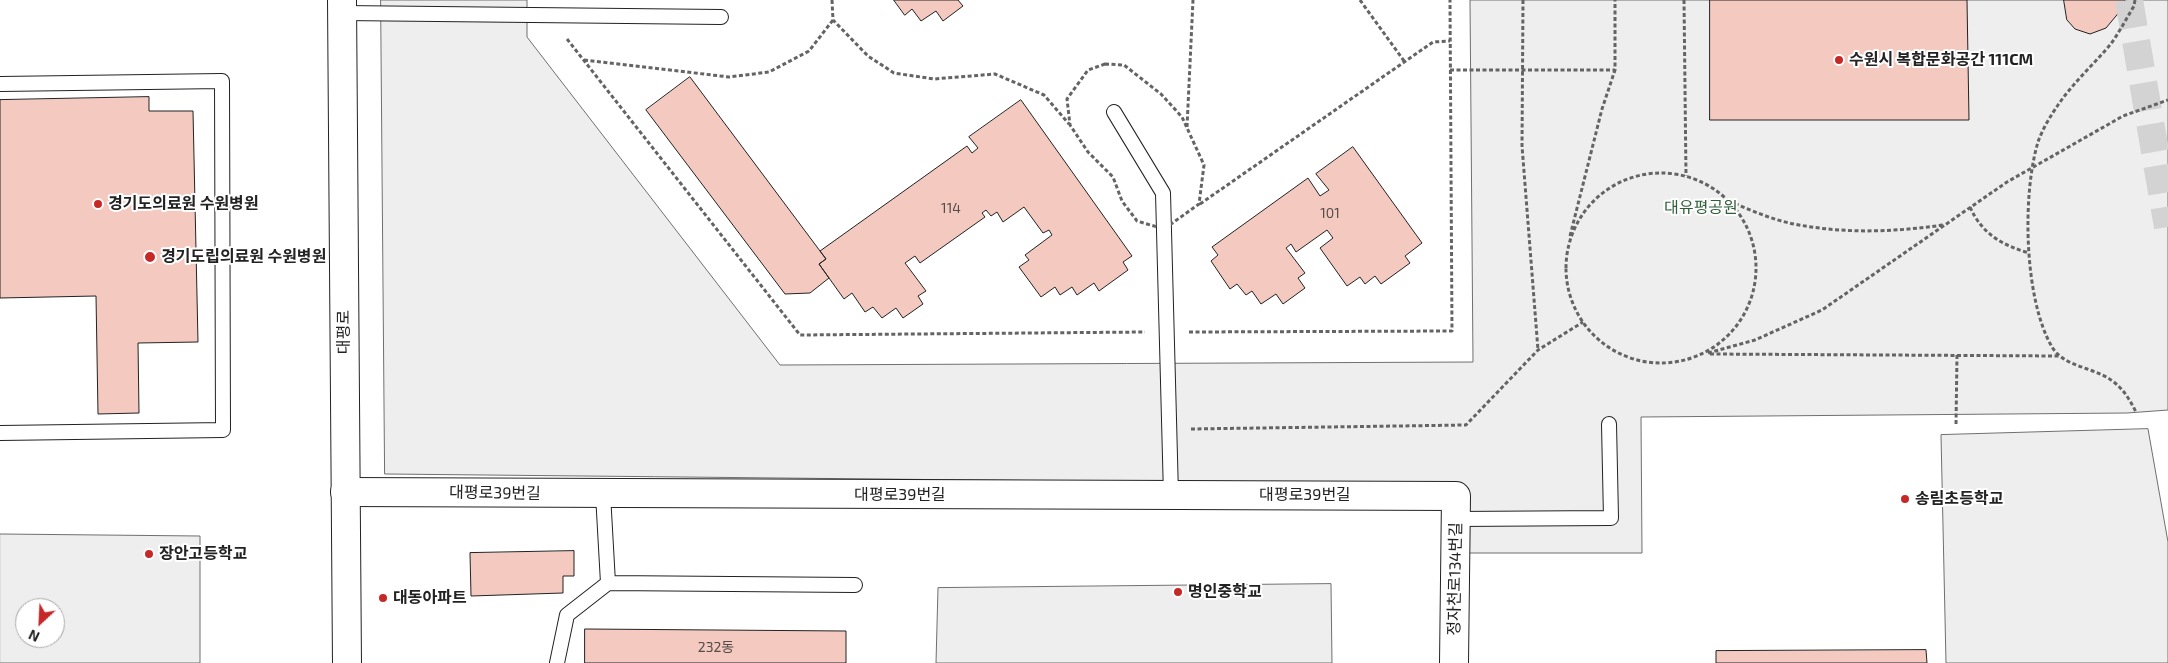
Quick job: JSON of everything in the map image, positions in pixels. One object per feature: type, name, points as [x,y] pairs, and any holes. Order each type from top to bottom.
[{"type":"street","name":"대평로","points":[[342,6],[347,663]]},
{"type":"street","name":"대평로39번길","points":[[345,492],[1171,495],[1456,507]]},
{"type":"street","name":"정자천로134번길","points":[[1454,663],[1456,507]]},
{"type":"lane","points":[[342,6],[548,14],[721,17]]},
{"type":"lane","points":[[0,84],[222,81],[223,430],[0,433]]},
{"type":"lane","points":[[1114,112],[1163,193],[1171,495]]},
{"type":"lane","points":[[1456,507],[1611,518],[1609,424]]},
{"type":"lane","points":[[603,494],[608,583]]},
{"type":"lane","points":[[557,663],[567,615],[608,583],[855,585]]},
{"type":"path","points":[[584,60],[729,77],[769,72],[809,51],[833,20],[832,0]]},
{"type":"path","points":[[1187,128],[1193,0]]},
{"type":"path","points":[[1360,0],[1404,61]]},
{"type":"path","points":[[548,14],[800,335],[1452,331],[1450,0]]},
{"type":"path","points":[[1523,0],[1522,146],[1538,350]]},
{"type":"path","points":[[1614,0],[1616,70],[1602,109],[1568,248],[1566,278],[1574,307],[1590,333],[1614,352],[1642,363],[1673,364],[1755,340],[1822,310],[1970,207],[2034,166],[2124,116],[2168,100]]},
{"type":"path","points":[[1684,0],[1686,176]]},
{"type":"path","points":[[2135,0],[2134,6],[2111,44],[2086,69],[2057,106],[2039,141],[2034,166],[2029,254],[2032,285],[2040,321],[2053,348],[2060,356],[2111,380],[2128,395],[2136,412]]},
{"type":"path","points":[[833,20],[868,56],[894,73],[934,79],[995,74],[1044,95],[1070,125]]},
{"type":"path","points":[[1199,204],[1432,42],[1450,41]]},
{"type":"path","points":[[1450,70],[1616,70]]},
{"type":"path","points":[[1568,248],[1578,220],[1598,196],[1623,180],[1653,173],[1686,176],[1716,190],[1740,212],[1754,242],[1758,275],[1749,307],[1731,335],[1705,354]]},
{"type":"path","points":[[1727,200],[1793,224],[1839,231],[1905,231],[1944,225]]},
{"type":"path","points":[[1970,207],[1976,221],[1989,235],[2010,247],[2029,254]]},
{"type":"path","points":[[1169,430],[1466,425],[1538,350],[1583,322]]},
{"type":"path","points":[[1705,354],[2060,356]]},
{"type":"path","points":[[1956,355],[1956,424]]},
{"type":"green space","name":"대유평공원","points":[[381,0],[527,0],[527,37],[780,365],[1473,362],[1470,0],[2168,0],[2168,410],[2127,413],[1641,417],[1642,553],[1466,553],[1465,485],[385,474]]},
{"type":"green space","points":[[2148,429],[2168,542],[2168,663],[1946,663],[1941,435]]},
{"type":"green space","points":[[0,534],[200,536],[200,663],[0,663]]},
{"type":"green space","points":[[1331,584],[1332,663],[936,663],[938,588]]},
{"type":"building","points":[[894,0],[958,0],[963,6],[943,21],[936,11],[921,21],[912,9],[905,15]]},
{"type":"building","name":"수원시 복합문화공간 111CM","points":[[1710,0],[1967,0],[1969,120],[1710,120]]},
{"type":"building","points":[[2064,0],[2125,0],[2121,10],[2106,28],[2090,34],[2075,29],[2067,20]]},
{"type":"building","points":[[690,77],[826,259],[819,264],[829,278],[810,293],[785,294],[646,110]]},
{"type":"building","name":"경기도의료원 수원병원","points":[[149,97],[149,111],[193,111],[198,342],[138,343],[139,413],[98,414],[96,296],[0,298],[0,100]]},
{"type":"building","points":[[1021,100],[1132,256],[1123,262],[1128,270],[1099,291],[1094,283],[1077,295],[1072,287],[1060,295],[1055,287],[1041,297],[1019,267],[1029,260],[1025,255],[1052,235],[1049,230],[1043,233],[1024,207],[1003,222],[997,212],[991,216],[986,210],[982,213],[985,217],[920,263],[915,256],[905,263],[926,291],[918,296],[923,304],[903,318],[896,308],[882,318],[873,307],[865,312],[852,293],[844,299],[819,264],[826,259],[820,251],[967,146],[972,153],[978,148],[969,137]]},
{"type":"building","points":[[1353,147],[1422,243],[1405,256],[1410,263],[1381,284],[1375,276],[1365,284],[1360,277],[1347,286],[1320,248],[1333,238],[1327,230],[1296,252],[1291,244],[1286,248],[1305,273],[1298,278],[1305,288],[1283,304],[1276,294],[1261,304],[1252,291],[1246,295],[1237,284],[1230,289],[1211,261],[1218,255],[1212,247],[1308,178],[1320,196],[1329,190],[1316,174]]},
{"type":"building","points":[[574,551],[574,576],[563,576],[563,593],[471,596],[470,553]]},
{"type":"building","points":[[585,629],[846,631],[846,663],[585,663]]},
{"type":"building","points":[[1926,650],[1927,663],[1716,663],[1716,651]]},
{"type":"tunnel","points":[[2129,0],[2168,227]]},
{"type":"place","name":"수원시 복합문화공간 111CM","points":[[1839,60]]},
{"type":"place","name":"경기도의료원 수원병원","points":[[98,204]]},
{"type":"place","name":"경기도립의료원 수원병원","points":[[150,257]]},
{"type":"place","name":"송림초등학교","points":[[1905,499]]},
{"type":"place","name":"장안고등학교","points":[[149,554]]},
{"type":"place","name":"명인중학교","points":[[1178,592]]},
{"type":"place","name":"대동아파트","points":[[383,598]]}]
